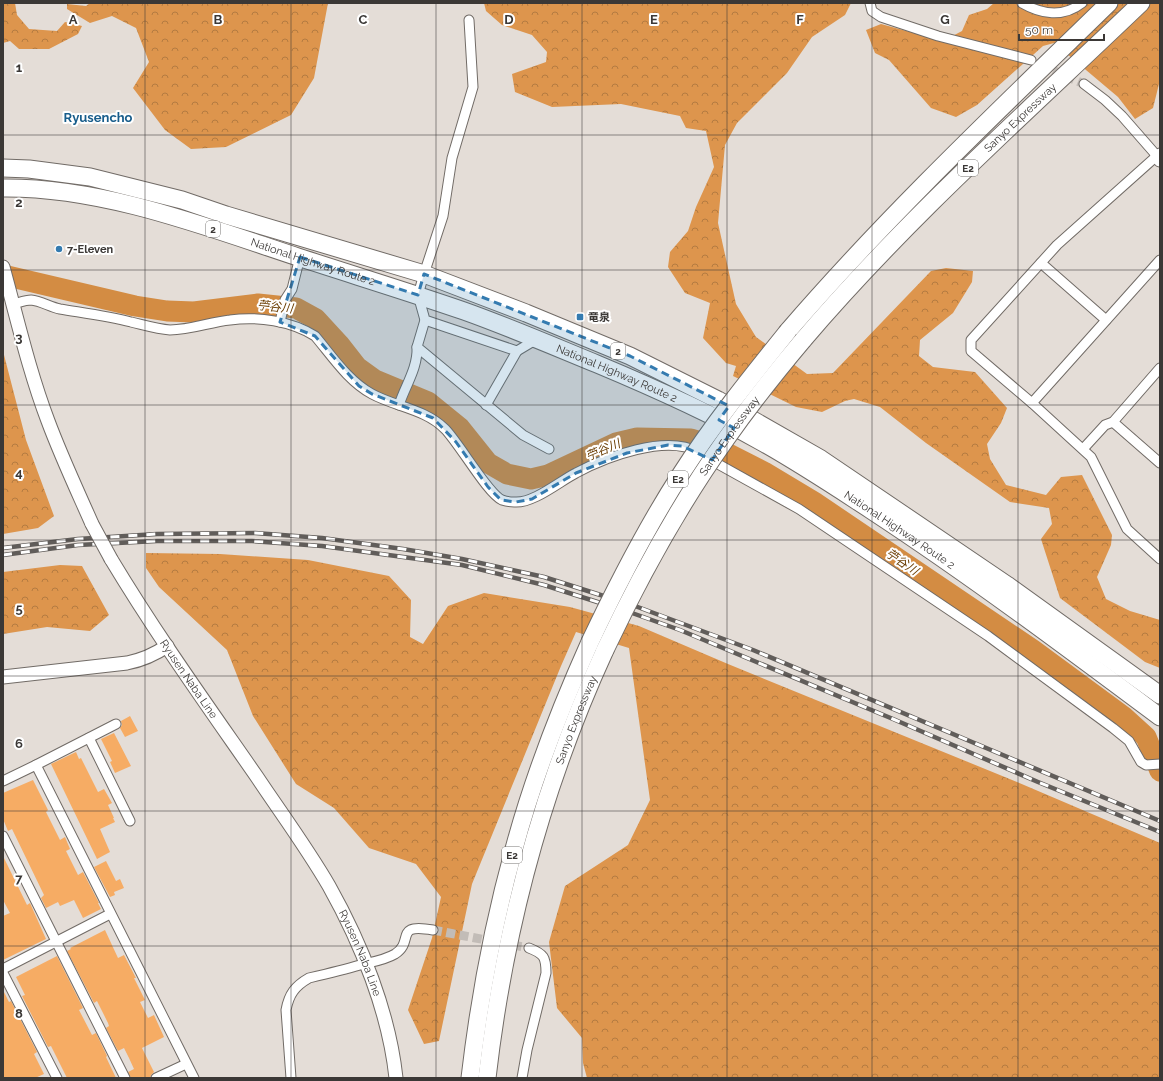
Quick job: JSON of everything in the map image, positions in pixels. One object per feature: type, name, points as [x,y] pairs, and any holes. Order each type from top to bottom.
[{"type":"highway","name":"Sanyo Expressway","points":[[470,1078],[488,956],[514,849],[529,799],[557,719],[590,642],[630,561],[655,516],[682,473],[739,393],[788,331],[861,250],[922,187],[1109,3]]},
{"type":"highway","name":"Sanyo Expressway","points":[[487,1078],[494,1023],[505,959],[529,856],[572,726],[605,650],[646,567],[695,485],[726,439],[763,389],[828,310],[879,256],[1002,134],[1140,3]]},
{"type":"highway","name":"National Highway Route 2","points":[[3,168],[60,172],[90,177],[182,200],[253,223],[424,274],[526,313],[630,356],[718,400],[821,459],[1007,585],[1160,695]]},
{"type":"highway","name":"National Highway Route 2","points":[[3,188],[35,188],[69,192],[108,200],[198,225],[300,257],[467,312],[629,377],[686,403],[759,440],[818,475],[909,535],[1001,598],[1160,717]]},
{"type":"main road","name":"Ryusen Naba Line","points":[[3,267],[32,372],[48,420],[65,465],[92,524],[111,559],[167,646],[328,884],[367,964],[382,1011],[390,1043],[396,1078]]},
{"type":"main road","points":[[3,677],[127,663],[156,654],[167,646]]},
{"type":"street","points":[[870,3],[872,11],[882,17],[938,36],[1031,60]]},
{"type":"street","points":[[1022,3],[1037,11],[1051,13],[1067,11],[1082,3]]},
{"type":"street","points":[[400,403],[418,355],[417,347],[425,320],[418,295],[443,216],[452,158],[473,88],[469,20]]},
{"type":"street","points":[[1084,84],[1105,100],[1122,116],[1159,156],[1057,245],[971,340],[972,351],[1091,457],[1127,530],[1160,559]]},
{"type":"street","points":[[280,320],[285,300],[292,289],[300,257]]},
{"type":"street","points":[[1032,403],[1160,260]]},
{"type":"street","points":[[1041,263],[1106,320]]},
{"type":"street","points":[[13,304],[30,300],[58,308],[148,327],[170,330],[185,329],[230,320],[246,319],[280,320],[305,330],[315,336],[359,386],[372,394],[400,403],[433,418],[456,442],[488,487],[501,500],[516,502],[532,499],[598,462],[627,452],[668,446],[682,446],[694,450],[799,509],[988,636],[1114,728],[1129,741],[1141,762],[1146,765],[1160,764]]},
{"type":"street","points":[[425,320],[517,351]]},
{"type":"street","points":[[486,405],[517,351],[537,339]]},
{"type":"street","points":[[417,347],[523,435],[550,449]]},
{"type":"street","points":[[1083,449],[1105,425],[1114,422],[1160,369]]},
{"type":"street","points":[[1114,422],[1160,463]]},
{"type":"street","points":[[3,782],[116,724]]},
{"type":"street","points":[[89,738],[130,821]]},
{"type":"street","points":[[36,764],[110,914],[194,1078]]},
{"type":"street","points":[[3,836],[125,1078]]},
{"type":"street","points":[[3,969],[110,914]]},
{"type":"street","points":[[291,1078],[286,1010],[288,999],[292,991],[300,983],[309,978],[367,964],[395,954],[402,949],[408,932],[413,928],[419,927],[433,930]]},
{"type":"street","points":[[522,1078],[527,1050],[546,973],[546,961],[543,956],[539,952],[529,948]]},
{"type":"street","points":[[3,973],[56,1078]]},
{"type":"street","points":[[156,1078],[186,1064]]},
{"type":"highlighted area","points":[[300,257],[418,295],[424,274],[630,356],[729,406],[719,420],[734,428],[712,460],[682,446],[668,445],[627,453],[576,473],[532,499],[516,502],[501,500],[488,487],[456,442],[433,418],[372,394],[359,386],[315,336],[280,322]]},
{"type":"green space","points":[[3,3],[15,3],[17,15],[29,29],[57,31],[65,22],[82,26],[78,34],[49,49],[19,49],[10,41],[3,43]]},
{"type":"green space","points":[[90,3],[328,3],[314,78],[291,115],[226,147],[191,149],[165,130],[133,88],[149,62],[136,28],[112,16],[90,23],[67,9],[67,4],[86,6]]},
{"type":"green space","points":[[484,3],[851,3],[845,15],[812,37],[787,73],[737,123],[725,145],[718,223],[736,304],[756,337],[807,374],[833,373],[931,271],[946,268],[973,271],[972,282],[953,313],[920,340],[919,356],[933,367],[975,372],[1007,408],[1001,423],[987,444],[990,459],[1006,485],[1046,495],[1061,477],[1082,475],[1112,535],[1111,545],[1097,577],[1106,599],[1130,611],[1160,620],[1160,668],[1145,662],[1060,598],[1041,539],[1052,524],[1049,508],[1010,502],[926,443],[880,407],[854,399],[845,401],[822,412],[796,407],[733,376],[736,366],[726,363],[703,338],[710,303],[685,293],[668,267],[670,252],[688,231],[696,207],[714,167],[706,131],[686,128],[680,116],[621,104],[552,107],[515,92],[512,74],[546,62],[547,52],[532,35],[502,25],[486,11]]},
{"type":"green space","points":[[994,3],[1160,3],[1160,80],[1153,108],[1135,119],[1118,97],[1054,43],[1043,46],[977,105],[956,117],[931,108],[889,60],[875,53],[866,30],[881,24],[943,41],[962,31],[969,15],[987,9]]},
{"type":"green space","points":[[3,351],[26,440],[54,516],[38,528],[3,534]]},
{"type":"green space","points":[[146,553],[220,554],[308,560],[389,576],[411,600],[410,637],[423,644],[448,606],[484,593],[570,607],[639,626],[1017,782],[1160,843],[1160,1078],[587,1078],[583,1063],[582,1038],[557,1008],[549,942],[565,886],[628,845],[650,800],[629,648],[576,632],[472,884],[439,1041],[424,1044],[408,1010],[432,938],[441,897],[416,864],[369,848],[334,808],[296,784],[253,716],[227,650],[159,587],[146,568]]},
{"type":"green space","points":[[60,565],[82,566],[109,615],[90,631],[47,627],[3,634],[3,572]]},
{"type":"building","points":[[130,716],[138,731],[125,737],[120,728],[122,725],[121,721]]},
{"type":"building","points":[[114,733],[131,766],[115,773],[110,762],[112,761],[101,739]]},
{"type":"building","points":[[76,752],[79,759],[81,758],[98,792],[104,789],[112,803],[108,805],[115,822],[100,829],[110,852],[97,859],[51,764]]},
{"type":"building","points":[[33,780],[48,810],[46,812],[60,840],[65,837],[70,849],[66,851],[78,875],[83,872],[99,903],[101,909],[83,918],[74,900],[60,906],[58,902],[46,908],[41,898],[44,895],[12,829],[8,831],[3,819],[3,793]]},
{"type":"building","points":[[3,856],[27,905],[30,903],[46,939],[3,960],[3,916],[10,913],[3,900]]},
{"type":"building","points":[[106,861],[116,881],[120,879],[124,888],[114,892],[115,895],[110,897],[94,867]]},
{"type":"building","points":[[105,930],[118,958],[124,955],[136,978],[134,978],[145,1000],[140,1002],[148,1018],[154,1015],[164,1037],[142,1048],[154,1072],[150,1078],[131,1078],[128,1072],[134,1069],[124,1048],[118,1051],[106,1028],[109,1026],[108,1023],[97,1001],[94,1003],[67,951]]},
{"type":"building","points":[[57,956],[83,1008],[79,1010],[92,1035],[96,1033],[116,1078],[67,1078],[51,1046],[48,1047],[22,996],[25,995],[16,977]]},
{"type":"building","points":[[3,990],[9,1002],[11,1001],[37,1052],[34,1054],[44,1074],[35,1078],[3,1078]]},
{"type":"waterway","name":"苧谷川","points":[[3,275],[135,306],[167,311],[194,312],[258,304],[296,308],[316,319],[339,344],[357,367],[375,380],[428,402],[460,428],[488,463],[507,474],[531,479],[548,475],[616,443],[637,438],[691,439],[711,445],[764,472],[814,502],[1033,650],[1124,717],[1146,737],[1160,771]]},
{"type":"tunnel","points":[[1041,65],[1084,84]]},
{"type":"tunnel","points":[[433,930],[529,948]]},
{"type":"railway","points":[[3,548],[78,539],[157,534],[255,533],[322,538],[403,549],[462,559],[544,577],[635,606],[753,650],[1160,821]]},
{"type":"railway","points":[[3,555],[78,545],[157,541],[252,541],[322,546],[462,565],[544,585],[680,630],[893,719],[1038,782],[1160,832]]},
{"type":"place","name":"7-Eleven","points":[[59,249]]},
{"type":"place","name":"竜泉","points":[[580,317]]},
{"type":"district","name":"Ryusencho","points":[[98,117]]}]
